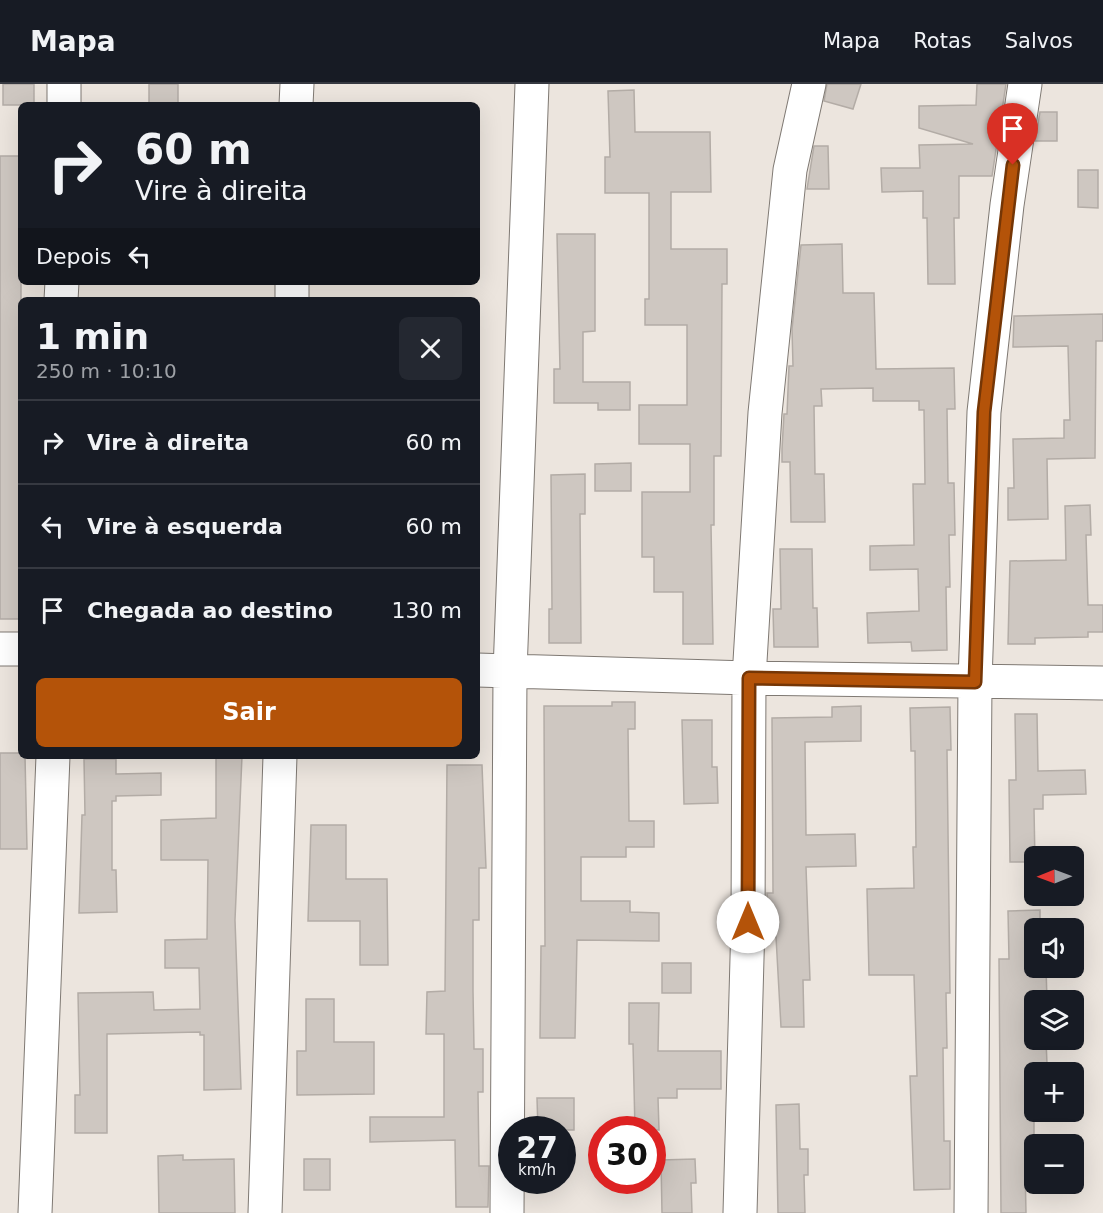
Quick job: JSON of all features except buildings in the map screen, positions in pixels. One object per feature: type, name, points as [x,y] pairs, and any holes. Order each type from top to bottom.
[{"type":"street","points":[[64,84],[64,102]]},
{"type":"street","points":[[296,102],[297,84]]},
{"type":"street","points":[[507,1213],[510,672],[532,84]]},
{"type":"street","points":[[740,1213],[748,922],[749,678],[765,412],[790,170],[809,84]]},
{"type":"street","points":[[970,1213],[975,682],[984,412],[1006,205],[1025,84]]},
{"type":"street","points":[[0,649],[18,649]]},
{"type":"street","points":[[480,670],[749,678],[1103,683]]},
{"type":"street","points":[[35,1213],[53,759]]},
{"type":"street","points":[[266,1213],[280,759]]},
{"type":"route","points":[[748,922],[749,678],[975,682],[984,412],[1006,205],[1013,165]]}]
